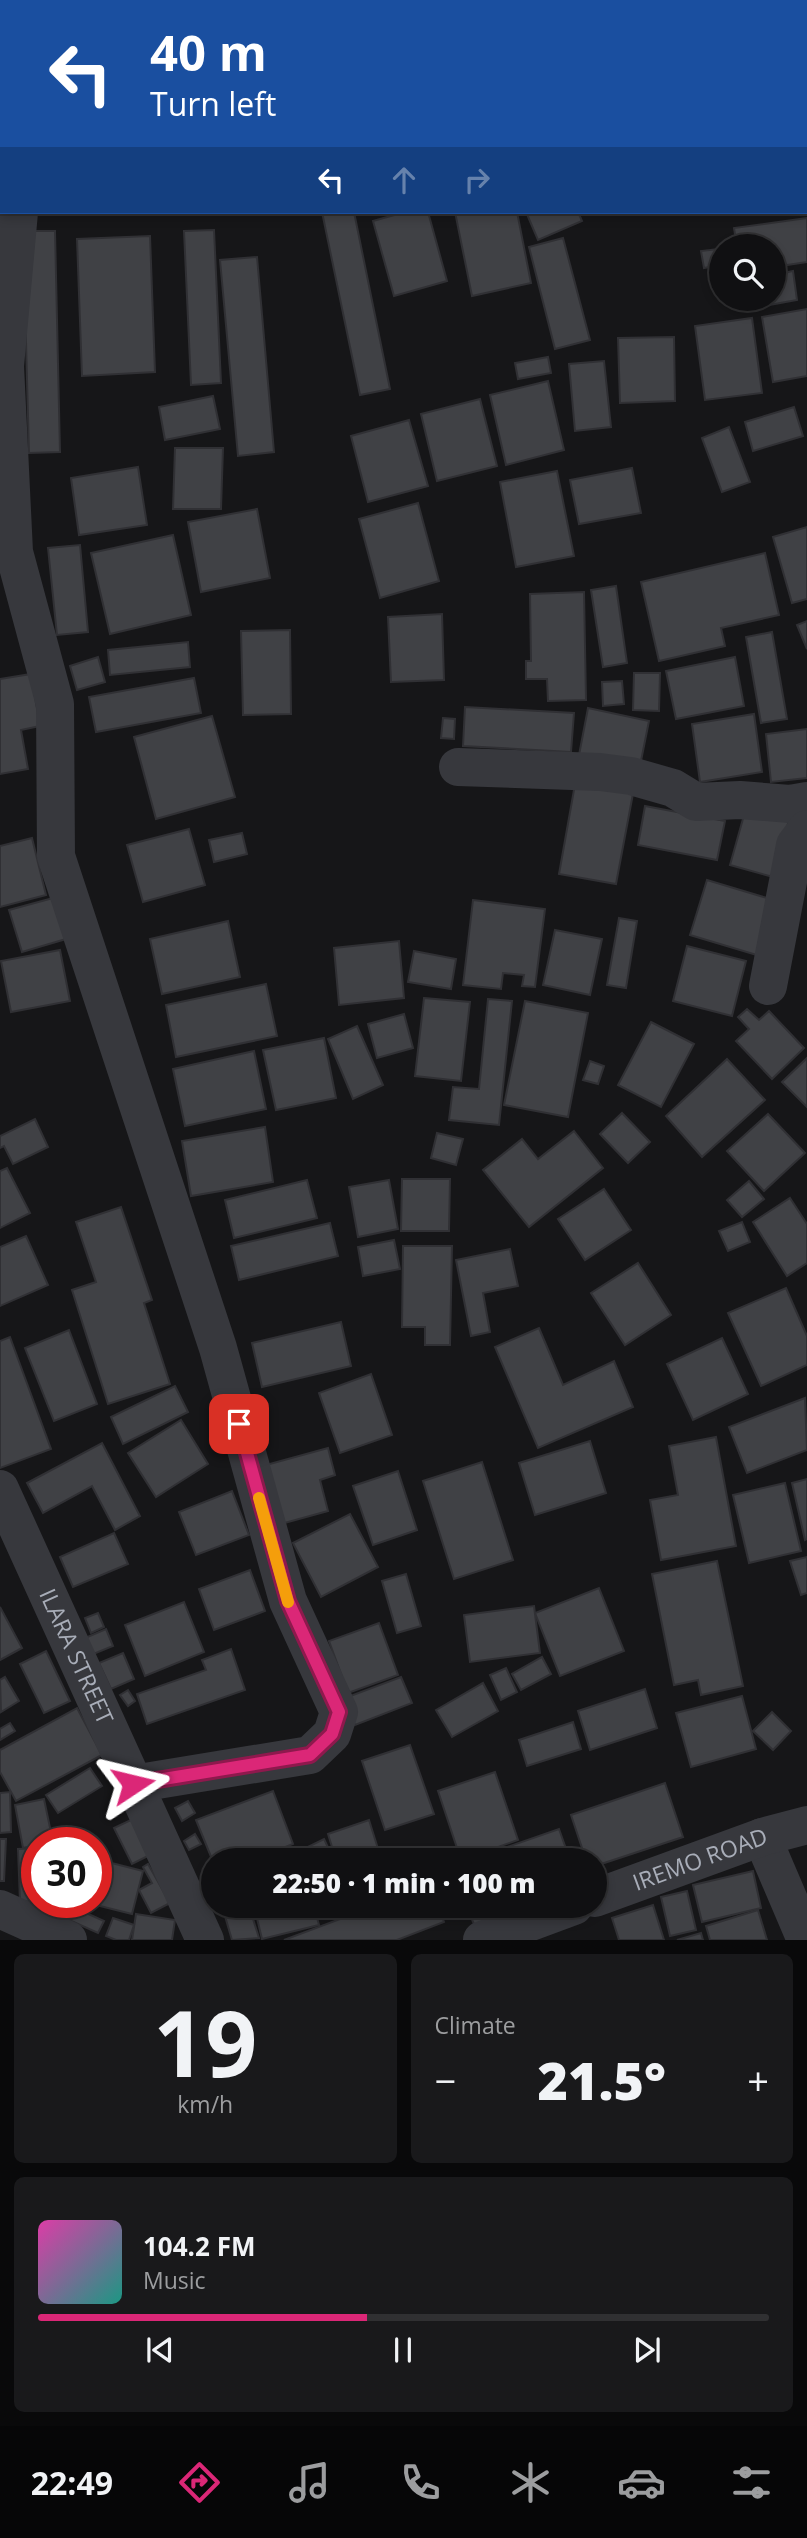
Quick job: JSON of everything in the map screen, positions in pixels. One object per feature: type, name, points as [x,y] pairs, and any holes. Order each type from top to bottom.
[{"type":"street","points":[[19,214],[5,366],[14,552],[55,704],[56,856],[218,1348],[288,1601],[339,1712],[332,1734],[310,1755],[133,1784]]},
{"type":"street","points":[[458,767],[600,772],[631,776],[673,789],[696,802],[740,800],[790,804],[807,801]]},
{"type":"street","points":[[768,985],[795,845],[807,829]]},
{"type":"street","name":"ILARA STREET","points":[[0,1489],[205,1940]]},
{"type":"street","name":"IREMO ROAD","points":[[607,1894],[762,1837],[807,1825]]},
{"type":"street","points":[[762,1837],[806,1940]]},
{"type":"street","points":[[0,1909],[27,1919],[68,1940]]},
{"type":"street","points":[[482,1940],[542,1918]]},
{"type":"building","points":[[322,214],[354,214],[390,389],[360,395]]},
{"type":"building","points":[[398,214],[429,214],[447,281],[394,296],[373,221]]},
{"type":"building","points":[[455,214],[517,214],[531,283],[472,296]]},
{"type":"building","points":[[527,214],[579,214],[582,221],[538,240]]},
{"type":"building","points":[[807,218],[807,262],[786,265],[786,234],[735,234],[734,228]]},
{"type":"building","points":[[214,230],[221,383],[191,385],[184,231]]},
{"type":"building","points":[[23,231],[55,231],[60,452],[29,453]]},
{"type":"building","points":[[150,236],[155,372],[82,376],[77,239]]},
{"type":"building","points":[[563,238],[590,340],[555,349],[529,247]]},
{"type":"building","points":[[709,250],[709,267],[704,268],[701,251]]},
{"type":"building","points":[[257,257],[274,452],[238,456],[220,260]]},
{"type":"building","points":[[793,271],[797,300],[786,302],[786,272]]},
{"type":"building","points":[[807,309],[807,376],[773,382],[762,317]]},
{"type":"building","points":[[752,318],[762,393],[705,400],[695,326]]},
{"type":"building","points":[[674,337],[675,401],[620,403],[618,338]]},
{"type":"building","points":[[548,357],[551,373],[518,379],[515,363]]},
{"type":"building","points":[[604,361],[611,427],[575,431],[569,364]]},
{"type":"building","points":[[548,381],[564,450],[506,465],[490,395]]},
{"type":"building","points":[[213,396],[220,429],[165,440],[159,407]]},
{"type":"building","points":[[480,399],[497,466],[437,481],[421,414]]},
{"type":"building","points":[[794,407],[803,436],[753,451],[745,422]]},
{"type":"building","points":[[409,420],[428,486],[368,502],[351,436]]},
{"type":"building","points":[[729,427],[750,482],[722,492],[702,438]]},
{"type":"building","points":[[175,448],[223,448],[221,509],[173,509]]},
{"type":"building","points":[[138,467],[147,525],[79,535],[71,478]]},
{"type":"building","points":[[632,468],[641,513],[579,524],[570,480]]},
{"type":"building","points":[[557,471],[574,556],[516,567],[500,482]]},
{"type":"building","points":[[418,503],[439,581],[380,598],[359,519]]},
{"type":"building","points":[[257,509],[270,578],[201,592],[188,522]]},
{"type":"building","points":[[807,527],[807,599],[792,603],[773,537]]},
{"type":"building","points":[[173,535],[191,615],[110,634],[91,553]]},
{"type":"building","points":[[80,545],[88,632],[57,635],[48,548]]},
{"type":"building","points":[[765,553],[779,615],[721,628],[725,646],[659,661],[641,582]]},
{"type":"building","points":[[616,586],[627,663],[603,667],[591,590]]},
{"type":"building","points":[[584,592],[586,700],[548,701],[547,679],[526,679],[526,661],[531,661],[530,594]]},
{"type":"building","points":[[442,614],[444,680],[391,682],[388,617]]},
{"type":"building","points":[[807,621],[807,649],[797,625]]},
{"type":"building","points":[[290,630],[291,714],[243,715],[241,631]]},
{"type":"building","points":[[772,632],[787,719],[761,723],[746,637]]},
{"type":"building","points":[[188,642],[190,667],[110,675],[108,650]]},
{"type":"building","points":[[98,657],[105,682],[77,690],[70,666]]},
{"type":"building","points":[[735,657],[744,706],[676,719],[666,671]]},
{"type":"building","points":[[634,673],[660,673],[659,711],[633,710]]},
{"type":"building","points":[[31,674],[40,726],[21,730],[28,769],[0,774],[0,679]]},
{"type":"building","points":[[194,678],[201,713],[96,732],[89,697]]},
{"type":"building","points":[[622,681],[624,704],[603,706],[602,682]]},
{"type":"building","points":[[465,707],[574,713],[571,752],[463,746]]},
{"type":"building","points":[[588,708],[649,721],[640,766],[579,755]]},
{"type":"building","points":[[754,714],[762,772],[700,782],[692,724]]},
{"type":"building","points":[[212,716],[235,797],[156,819],[134,737]]},
{"type":"building","points":[[443,718],[455,719],[454,739],[441,738]]},
{"type":"building","points":[[807,729],[807,778],[771,782],[766,734]]},
{"type":"building","points":[[577,773],[635,783],[616,884],[559,874]]},
{"type":"building","points":[[645,806],[725,821],[717,860],[638,845]]},
{"type":"building","points":[[746,808],[789,820],[773,877],[730,865]]},
{"type":"building","points":[[189,829],[205,885],[143,902],[127,845]]},
{"type":"building","points":[[242,833],[247,854],[214,862],[209,840]]},
{"type":"building","points":[[32,838],[46,895],[0,907],[0,846]]},
{"type":"building","points":[[707,880],[777,901],[760,956],[690,935]]},
{"type":"building","points":[[53,898],[66,939],[22,952],[9,910]]},
{"type":"building","points":[[473,900],[545,909],[535,987],[522,986],[524,975],[503,973],[501,989],[463,985]]},
{"type":"building","points":[[619,918],[637,921],[626,988],[607,985]]},
{"type":"building","points":[[228,921],[240,977],[162,994],[150,939]]},
{"type":"building","points":[[555,930],[602,939],[590,995],[543,985]]},
{"type":"building","points":[[399,941],[404,998],[339,1005],[334,948]]},
{"type":"building","points":[[687,946],[746,961],[732,1016],[673,1001]]},
{"type":"building","points":[[60,950],[70,1001],[11,1012],[1,961]]},
{"type":"building","points":[[414,951],[456,959],[451,989],[408,982]]},
{"type":"building","points":[[266,984],[277,1036],[176,1057],[166,1005]]},
{"type":"building","points":[[424,998],[470,1002],[461,1081],[415,1076]]},
{"type":"building","points":[[488,999],[512,1001],[499,1125],[449,1120],[453,1087],[479,1089]]},
{"type":"building","points":[[525,1001],[588,1013],[568,1117],[504,1105]]},
{"type":"building","points":[[747,1009],[759,1020],[769,1011],[804,1048],[772,1079],[736,1041],[749,1029],[738,1017]]},
{"type":"building","points":[[404,1014],[413,1048],[377,1058],[368,1024]]},
{"type":"building","points":[[651,1022],[694,1044],[661,1107],[618,1085]]},
{"type":"building","points":[[357,1026],[383,1085],[353,1099],[328,1039]]},
{"type":"building","points":[[324,1038],[336,1098],[276,1110],[263,1050]]},
{"type":"building","points":[[254,1051],[266,1109],[185,1126],[173,1069]]},
{"type":"building","points":[[807,1058],[807,1107],[782,1082]]},
{"type":"building","points":[[727,1059],[765,1100],[702,1157],[666,1116]]},
{"type":"building","points":[[590,1061],[604,1066],[598,1084],[583,1080]]},
{"type":"building","points":[[622,1113],[650,1142],[628,1163],[600,1134]]},
{"type":"building","points":[[768,1114],[805,1153],[764,1191],[727,1151]]},
{"type":"building","points":[[35,1119],[48,1147],[13,1164],[4,1146],[0,1148],[0,1136]]},
{"type":"building","points":[[265,1127],[273,1182],[191,1196],[182,1141]]},
{"type":"building","points":[[574,1131],[603,1168],[529,1227],[483,1170],[522,1139],[538,1159]]},
{"type":"building","points":[[437,1133],[463,1139],[456,1165],[431,1158]]},
{"type":"building","points":[[7,1168],[30,1213],[0,1228],[0,1171]]},
{"type":"building","points":[[402,1179],[450,1179],[449,1231],[401,1231]]},
{"type":"building","points":[[307,1180],[317,1218],[234,1238],[225,1200]]},
{"type":"building","points":[[389,1180],[398,1229],[358,1237],[349,1187]]},
{"type":"building","points":[[749,1181],[764,1199],[742,1217],[727,1200]]},
{"type":"building","points":[[604,1189],[631,1230],[585,1260],[558,1219]]},
{"type":"building","points":[[790,1198],[807,1224],[807,1263],[787,1276],[753,1222]]},
{"type":"building","points":[[121,1207],[152,1300],[144,1303],[170,1384],[108,1404],[72,1290],[96,1282],[76,1222]]},
{"type":"building","points":[[742,1222],[750,1242],[728,1251],[719,1231]]},
{"type":"building","points":[[330,1223],[338,1256],[239,1280],[231,1246]]},
{"type":"building","points":[[26,1236],[48,1285],[0,1306],[0,1247]]},
{"type":"building","points":[[394,1240],[400,1269],[363,1276],[358,1247]]},
{"type":"building","points":[[403,1246],[452,1246],[450,1345],[425,1345],[425,1327],[402,1327]]},
{"type":"building","points":[[510,1249],[518,1286],[483,1293],[490,1332],[471,1336],[456,1260]]},
{"type":"building","points":[[638,1263],[671,1315],[625,1345],[591,1293]]},
{"type":"building","points":[[786,1288],[807,1336],[807,1365],[761,1386],[728,1313]]},
{"type":"building","points":[[341,1322],[351,1366],[262,1387],[252,1343]]},
{"type":"building","points":[[539,1328],[563,1385],[614,1361],[633,1407],[538,1448],[495,1347]]},
{"type":"building","points":[[69,1330],[97,1404],[54,1421],[25,1348]]},
{"type":"building","points":[[10,1337],[51,1449],[0,1468],[0,1341]]},
{"type":"building","points":[[722,1338],[748,1394],[693,1420],[667,1364]]},
{"type":"building","points":[[371,1374],[392,1435],[340,1453],[319,1393]]},
{"type":"building","points":[[175,1386],[188,1412],[123,1444],[111,1417]]},
{"type":"building","points":[[805,1398],[807,1450],[747,1473],[729,1427]]},
{"type":"building","points":[[181,1420],[208,1464],[156,1497],[128,1453]]},
{"type":"building","points":[[716,1437],[736,1546],[661,1560],[650,1500],[678,1495],[669,1446]]},
{"type":"building","points":[[590,1441],[606,1493],[535,1515],[519,1463]]},
{"type":"building","points":[[102,1443],[140,1516],[115,1530],[92,1486],[43,1513],[27,1483]]},
{"type":"building","points":[[328,1448],[335,1475],[320,1480],[328,1511],[270,1527],[255,1468]]},
{"type":"building","points":[[482,1462],[513,1560],[454,1579],[423,1481]]},
{"type":"building","points":[[398,1471],[417,1530],[373,1545],[353,1486]]},
{"type":"building","points":[[807,1479],[807,1539],[805,1540],[792,1483]]},
{"type":"building","points":[[785,1483],[801,1551],[749,1563],[733,1495]]},
{"type":"building","points":[[232,1491],[249,1535],[196,1555],[179,1512]]},
{"type":"building","points":[[350,1514],[378,1567],[321,1597],[293,1543]]},
{"type":"building","points":[[114,1533],[128,1564],[73,1587],[60,1557]]},
{"type":"building","points":[[807,1557],[807,1593],[801,1595],[790,1561]]},
{"type":"building","points":[[717,1561],[743,1686],[701,1695],[698,1680],[674,1685],[652,1574]]},
{"type":"building","points":[[250,1570],[265,1611],[214,1630],[199,1589]]},
{"type":"building","points":[[406,1574],[421,1626],[397,1633],[382,1581]]},
{"type":"building","points":[[599,1588],[624,1651],[560,1676],[535,1613]]},
{"type":"building","points":[[184,1602],[204,1652],[145,1676],[125,1625]]},
{"type":"building","points":[[534,1606],[540,1653],[470,1662],[464,1615]]},
{"type":"building","points":[[0,1607],[22,1648],[0,1660]]},
{"type":"building","points":[[98,1613],[104,1627],[91,1633],[85,1618]]},
{"type":"building","points":[[379,1623],[398,1675],[348,1693],[329,1641]]},
{"type":"building","points":[[106,1629],[113,1646],[91,1655],[85,1638]]},
{"type":"building","points":[[231,1649],[245,1690],[147,1724],[137,1694],[206,1670],[202,1660]]},
{"type":"building","points":[[46,1651],[70,1701],[44,1713],[20,1664]]},
{"type":"building","points":[[123,1653],[134,1679],[111,1689],[99,1663]]},
{"type":"building","points":[[542,1657],[551,1674],[521,1690],[512,1674]]},
{"type":"building","points":[[506,1668],[517,1692],[501,1700],[490,1675]]},
{"type":"building","points":[[5,1677],[19,1701],[1,1712],[0,1680]]},
{"type":"building","points":[[401,1677],[412,1703],[355,1725],[345,1698]]},
{"type":"building","points":[[483,1683],[498,1711],[452,1737],[436,1710]]},
{"type":"building","points":[[645,1689],[657,1728],[590,1750],[578,1711]]},
{"type":"building","points":[[128,1690],[135,1701],[128,1706],[120,1695]]},
{"type":"building","points":[[742,1696],[756,1749],[691,1767],[676,1713]]},
{"type":"building","points":[[77,1708],[102,1755],[16,1801],[0,1772],[0,1750]]},
{"type":"building","points":[[772,1712],[791,1731],[773,1750],[753,1731]]},
{"type":"building","points":[[573,1722],[581,1749],[527,1766],[519,1740]]},
{"type":"building","points":[[10,1723],[15,1731],[0,1740],[0,1729]]},
{"type":"building","points":[[410,1745],[434,1814],[385,1830],[362,1761]]},
{"type":"building","points":[[90,1768],[102,1786],[58,1813],[46,1795]]},
{"type":"building","points":[[495,1772],[518,1840],[495,1848],[457,1848],[438,1791]]},
{"type":"building","points":[[665,1783],[683,1837],[607,1862],[607,1848],[582,1848],[571,1815]]},
{"type":"building","points":[[273,1791],[293,1844],[283,1848],[207,1848],[196,1820]]},
{"type":"building","points":[[10,1792],[11,1832],[0,1833],[0,1793]]},
{"type":"building","points":[[44,1799],[50,1827],[21,1827],[21,1837],[15,1805]]},
{"type":"building","points":[[188,1801],[195,1813],[182,1821],[175,1808]]},
{"type":"building","points":[[135,1818],[152,1854],[132,1864],[114,1828]]},
{"type":"building","points":[[369,1820],[378,1848],[332,1848],[328,1834]]},
{"type":"building","points":[[559,1829],[566,1848],[504,1848]]},
{"type":"building","points":[[195,1834],[201,1844],[189,1850],[184,1841]]},
{"type":"building","points":[[0,1839],[6,1839],[4,1881],[0,1881]]},
{"type":"building","points":[[324,1839],[328,1848],[306,1848]]},
{"type":"building","points":[[18,1849],[21,1849],[20,1902]]},
{"type":"building","points":[[112,1863],[143,1871],[132,1914],[112,1909]]},
{"type":"building","points":[[148,1864],[170,1903],[151,1913],[139,1890],[152,1883],[143,1867]]},
{"type":"building","points":[[753,1871],[761,1908],[702,1922],[693,1885]]},
{"type":"building","points":[[687,1891],[696,1930],[670,1936],[661,1897]]},
{"type":"building","points":[[653,1905],[664,1940],[619,1940],[612,1918]]},
{"type":"building","points":[[758,1910],[767,1940],[710,1940],[706,1926]]},
{"type":"building","points":[[136,1914],[175,1920],[172,1940],[132,1940]]},
{"type":"building","points":[[65,1918],[97,1918],[104,1921],[98,1933]]},
{"type":"building","points":[[113,1918],[134,1925],[129,1940],[116,1940],[106,1936]]},
{"type":"building","points":[[226,1918],[253,1918],[259,1938],[232,1940]]},
{"type":"building","points":[[257,1918],[317,1918],[319,1925],[262,1939]]},
{"type":"building","points":[[343,1918],[442,1918],[444,1922],[397,1940],[284,1940]]},
{"type":"building","points":[[471,1918],[496,1918],[497,1921],[476,1929]]},
{"type":"building","points":[[701,1933],[703,1940],[677,1940]]},
{"type":"slow traffic","points":[[259,1498],[288,1602]]},
{"type":"route","points":[[133,1784],[310,1755],[332,1734],[339,1712],[288,1601],[239,1424]]}]
